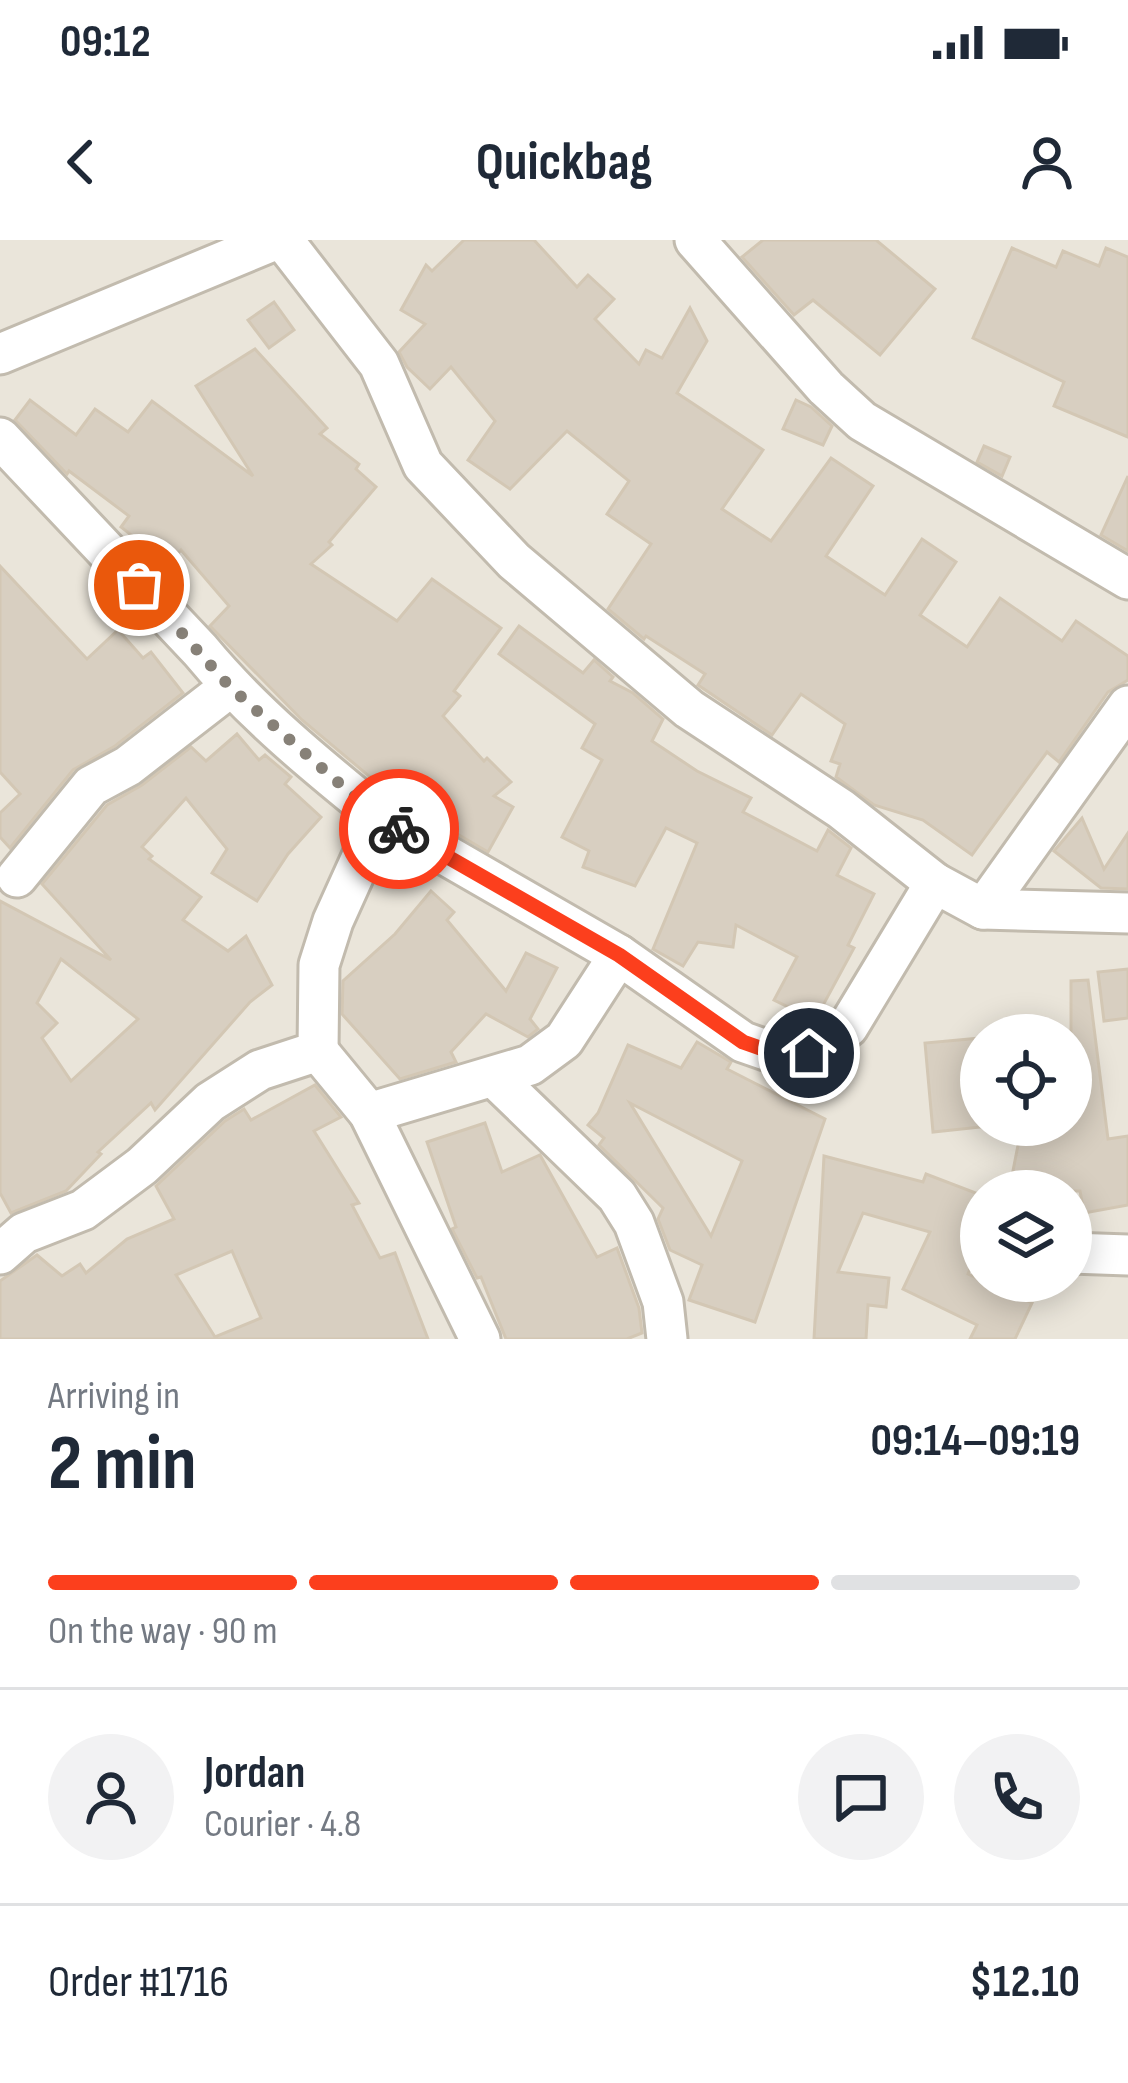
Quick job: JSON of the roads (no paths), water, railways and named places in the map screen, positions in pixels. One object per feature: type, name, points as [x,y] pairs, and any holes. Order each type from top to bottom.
[{"type":"street","points":[[0,354],[279,240],[379,364],[422,465],[514,561],[699,716],[841,809],[935,883],[983,909],[1128,914]]},
{"type":"street","points":[[695,240],[826,388],[862,421],[1128,579]]},
{"type":"street","points":[[0,438],[230,687],[380,818],[619,955],[743,1042],[783,1056],[809,1053],[848,1027],[935,883]]},
{"type":"street","points":[[16,877],[91,786],[128,766],[230,687]]},
{"type":"street","points":[[983,909],[1128,706]]},
{"type":"street","points":[[380,818],[333,921],[319,965],[317,1051],[369,1113],[480,1339]]},
{"type":"street","points":[[369,1113],[530,1065],[564,1040],[619,955]]},
{"type":"street","points":[[0,1254],[24,1233],[83,1210],[142,1166],[226,1091],[260,1070],[317,1051]]},
{"type":"street","points":[[494,1077],[617,1196],[634,1223],[663,1302],[667,1339]]},
{"type":"street","points":[[1092,1254],[1128,1255]]}]
